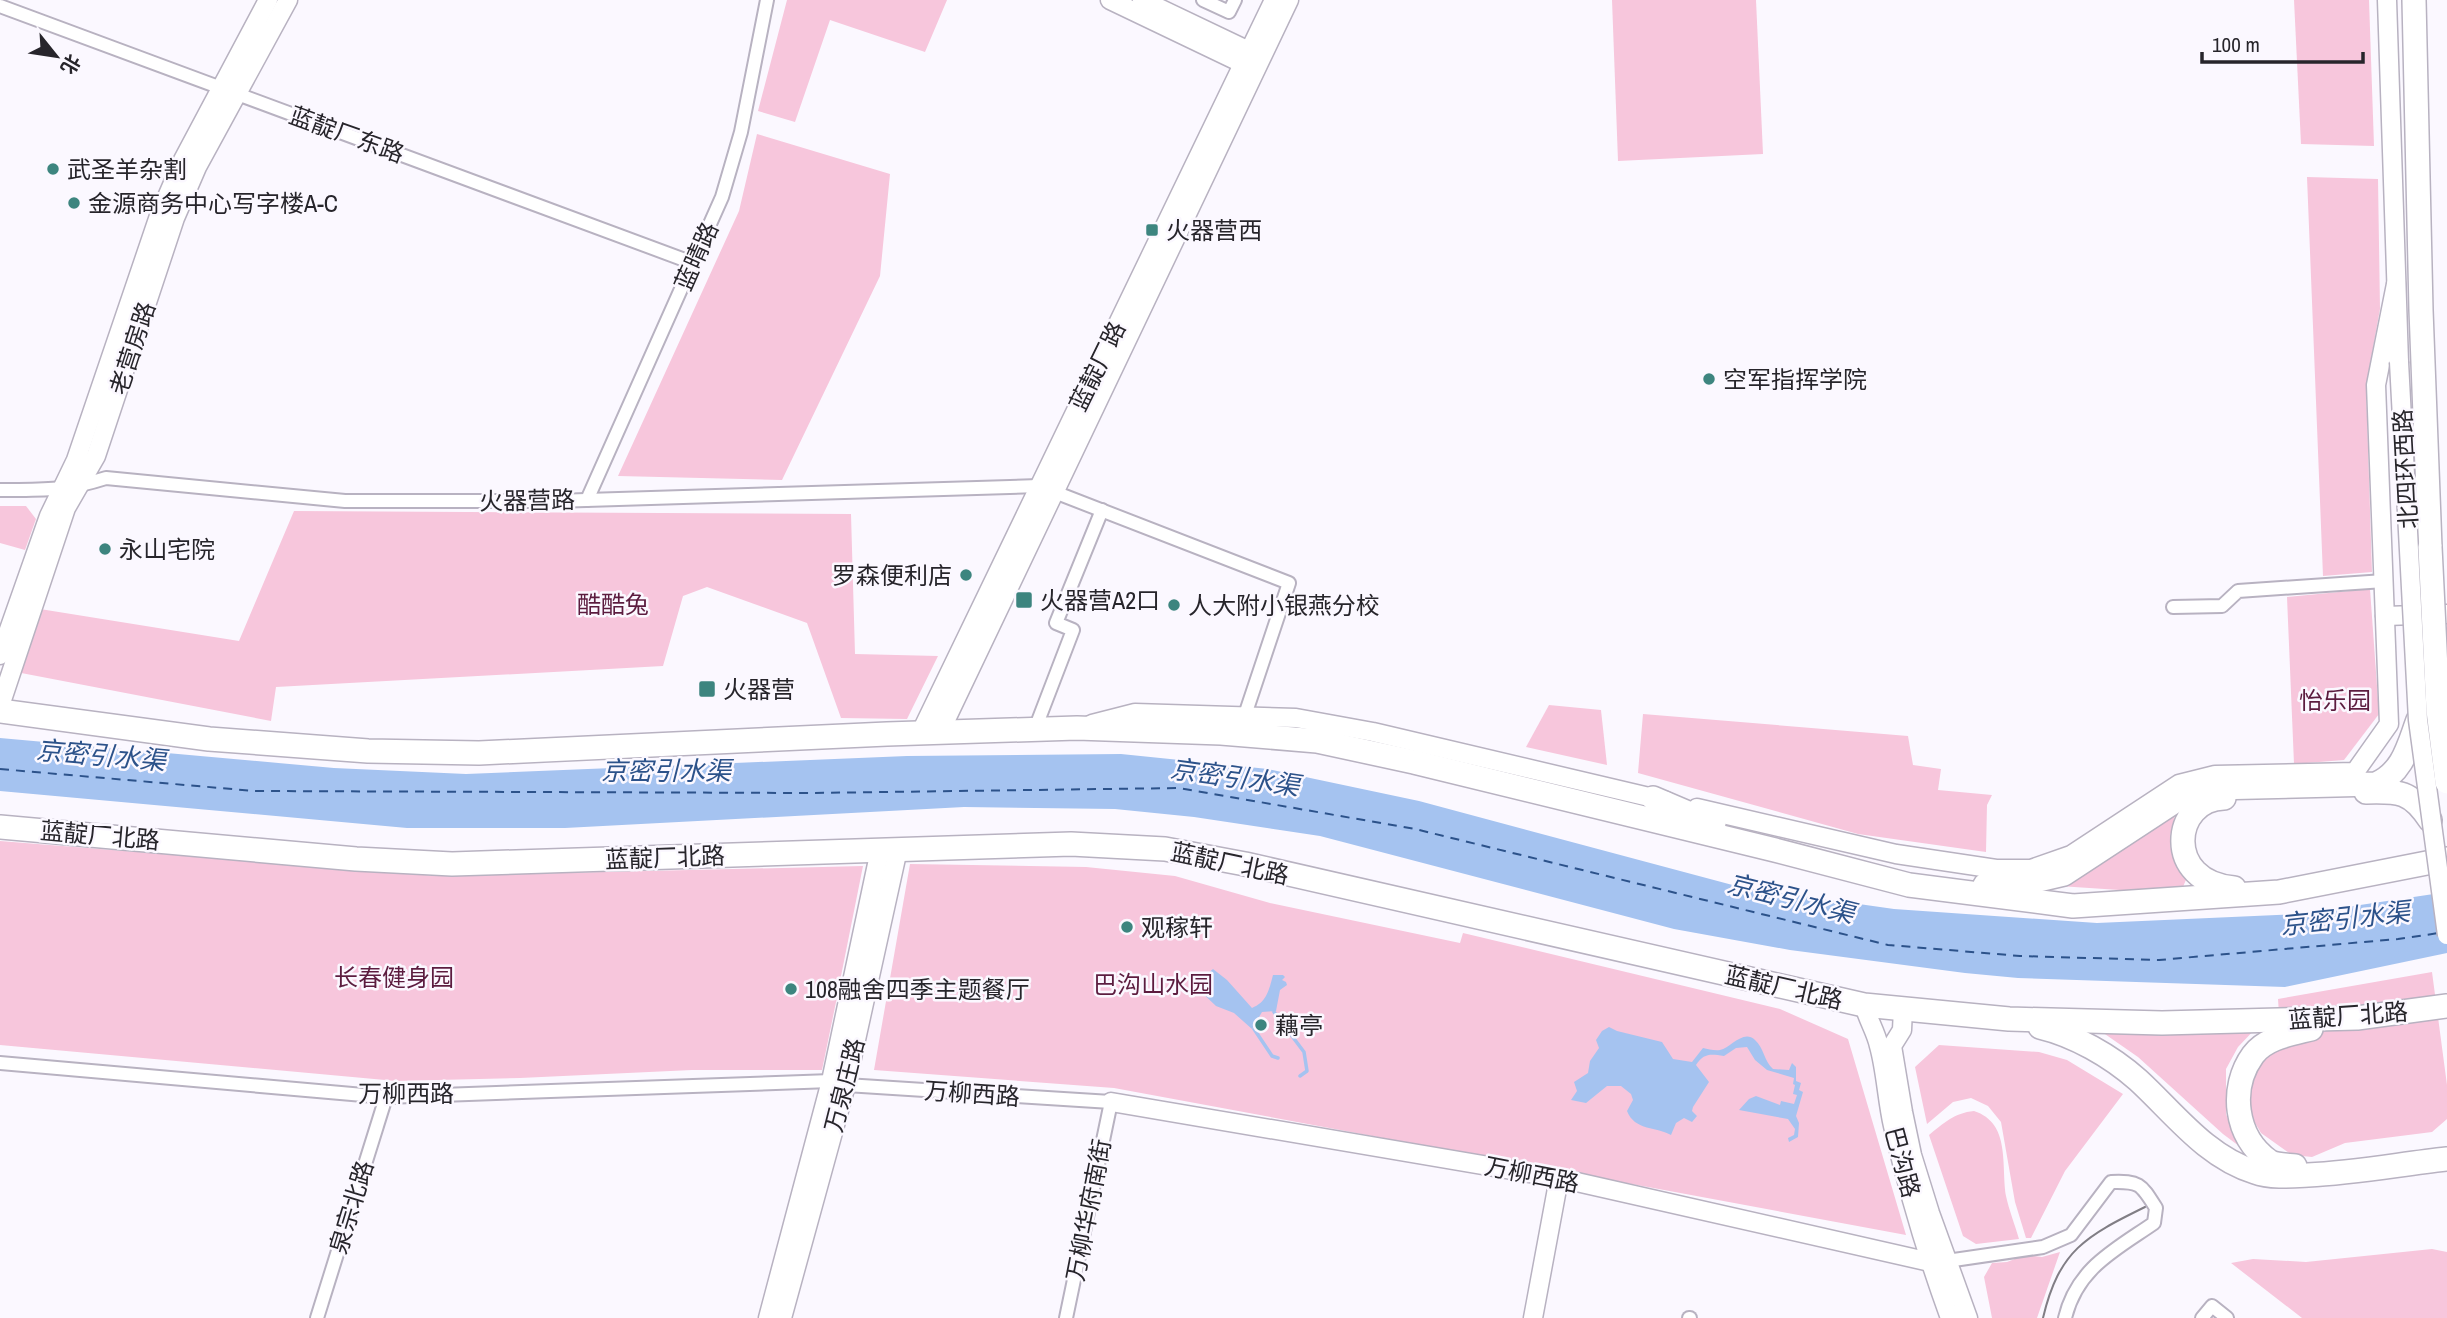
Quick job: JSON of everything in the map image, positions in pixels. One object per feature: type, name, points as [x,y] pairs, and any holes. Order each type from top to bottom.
[{"type":"highway","name":"北四环西路","points":[[2414,0],[2430,547],[2438,710],[2447,782]]},
{"type":"highway","points":[[0,711],[209,739],[368,751],[479,753],[930,732],[1077,728],[1221,733],[1317,741],[1414,762],[1909,885],[2073,906],[2278,892],[2447,859]]},
{"type":"highway","points":[[2278,892],[2218,887],[2199,878],[2192,870],[2183,844],[2185,827],[2207,795],[2214,788],[2376,784],[2388,778],[2403,761],[2417,720]]},
{"type":"highway","points":[[1909,885],[1994,885],[2034,881],[2064,874],[2180,798],[2207,795],[2393,791],[2408,795],[2419,803],[2430,820]]},
{"type":"highway","points":[[1653,798],[1775,850]]},
{"type":"highway","name":"蓝靛厂北路","points":[[0,827],[356,859],[452,864],[1070,844],[1165,849],[1245,864],[1864,1005],[2009,1019],[2162,1023],[2357,1018],[2447,1006]]},
{"type":"highway","points":[[2357,1018],[2279,1037],[2253,1053],[2242,1078],[2238,1103],[2240,1124],[2252,1143],[2270,1162],[2302,1167],[2447,1149]]},
{"type":"highway","points":[[2009,1019],[2052,1030],[2081,1042],[2107,1058],[2136,1078],[2189,1131],[2220,1155],[2256,1173],[2288,1176],[2336,1174],[2447,1160]]},
{"type":"street","name":"老营房路","points":[[0,654],[49,516],[96,456],[175,218],[268,0]]},
{"type":"street","name":"老营房路","points":[[229,90],[288,0]]},
{"type":"street","name":"蓝晴路","points":[[587,500],[722,197],[741,132],[767,0]]},
{"type":"street","points":[[1110,0],[1252,60]]},
{"type":"street","points":[[1142,0],[1252,60]]},
{"type":"street","points":[[1203,0],[1229,12],[1235,0]]},
{"type":"street","name":"蓝靛厂路","points":[[930,732],[1252,60],[1274,0]]},
{"type":"street","name":"蓝靛厂路","points":[[1252,60],[1289,0]]},
{"type":"street","name":"北四环西路","points":[[2388,0],[2399,362],[2417,720],[2447,935]]},
{"type":"street","name":"蓝靛厂东路","points":[[0,6],[693,263]]},
{"type":"street","points":[[1077,728],[1135,713],[1296,718],[1373,732],[1821,838],[1896,854],[1996,869],[2031,869],[2071,855],[2179,784],[2215,775],[2355,772],[2389,724],[2376,385],[2396,284]]},
{"type":"street","name":"火器营路","points":[[0,490],[70,489],[106,478],[345,501],[587,500],[1047,489]]},
{"type":"street","name":"老营房路","points":[[0,706],[70,489]]},
{"type":"street","points":[[1047,489],[1289,583],[1245,715]]},
{"type":"street","points":[[1035,729],[1073,630],[1056,623],[1102,510]]},
{"type":"street","points":[[2173,607],[2222,606],[2238,591],[2384,581]]},
{"type":"street","points":[[2385,616],[2447,614]]},
{"type":"street","name":"万泉庄路","points":[[782,1318],[839,1083],[889,850]]},
{"type":"street","name":"巴沟路","points":[[1864,1005],[1868,1023],[1879,1044],[1898,1150],[1930,1262],[1950,1318]]},
{"type":"street","name":"巴沟路","points":[[1903,1009],[1902,1030],[1892,1046],[1903,1112],[1916,1167],[1968,1318]]},
{"type":"street","name":"万柳西路","points":[[0,1063],[386,1097],[839,1083],[1111,1101],[1559,1178],[1930,1262]]},
{"type":"street","name":"万泉庄路","points":[[768,1318],[839,1083]]},
{"type":"street","name":"泉宗北路","points":[[317,1318],[386,1097]]},
{"type":"street","name":"万柳华府南街","points":[[1066,1318],[1111,1101]]},
{"type":"street","points":[[1533,1318],[1559,1178]]},
{"type":"street","points":[[1930,1262],[1949,1262],[2043,1247],[2071,1235],[2111,1182],[2133,1181],[2144,1188],[2156,1208],[2154,1223],[2091,1267],[2069,1301],[2065,1318]]},
{"type":"street","points":[[2202,1318],[2211,1306],[2227,1318]]},
{"type":"green space","points":[[787,0],[947,0],[925,52],[830,20],[795,122],[758,111]]},
{"type":"green space","points":[[1612,0],[1756,0],[1763,154],[1618,161]]},
{"type":"green space","points":[[2294,0],[2369,0],[2374,146],[2301,144]]},
{"type":"green space","points":[[757,134],[890,174],[880,276],[782,480],[618,476],[739,211]]},
{"type":"green space","points":[[2307,177],[2378,179],[2380,309],[2366,386],[2372,572],[2323,576]]},
{"type":"green space","points":[[0,506],[26,506],[36,519],[25,550],[0,543]]},
{"type":"green space","name":"酷酷兔","points":[[294,511],[851,514],[855,654],[938,656],[907,719],[841,718],[807,623],[707,587],[683,596],[663,666],[276,687],[271,721],[16,672],[40,609],[239,641]]},
{"type":"green space","name":"怡乐园","points":[[2370,589],[2379,714],[2344,760],[2294,764],[2287,597]]},
{"type":"green space","points":[[1549,705],[1601,710],[1607,765],[1526,747]]},
{"type":"green space","points":[[1643,714],[1908,736],[1913,765],[1941,769],[1938,790],[1992,795],[1987,805],[1986,852],[1858,834],[1638,773]]},
{"type":"green space","points":[[2176,812],[2170,845],[2175,859],[2188,875],[2180,894],[2059,886]]},
{"type":"green space","name":"长春健身园","points":[[0,841],[438,876],[863,866],[839,986],[841,989],[822,1070],[692,1070],[396,1081],[0,1045]]},
{"type":"green space","name":"巴沟山水园","points":[[910,864],[1086,867],[1175,876],[1270,903],[1460,943],[1463,933],[1780,1009],[1848,1039],[1906,1235],[1114,1088],[874,1070]]},
{"type":"green space","points":[[2432,972],[2447,1085],[2447,1119],[2432,1132],[2345,1143],[2312,1157],[2292,1155],[2261,1133],[2251,1116],[2251,1077],[2256,1064],[2281,1044],[2278,999]]},
{"type":"green space","points":[[2257,1027],[2238,1047],[2226,1069],[2226,1114],[2233,1132],[2247,1152],[2223,1134],[2138,1057],[2102,1032]]},
{"type":"green space","points":[[1939,1045],[2039,1052],[2067,1060],[2123,1094],[2065,1171],[2031,1238],[2026,1238],[2015,1202],[2001,1122],[1988,1106],[1971,1098],[1953,1102],[1927,1124],[1915,1067]]},
{"type":"green space","points":[[1974,1111],[1986,1117],[1999,1135],[2006,1196],[2019,1239],[1976,1244],[1963,1236],[1929,1135],[1955,1116]]},
{"type":"green space","points":[[2432,1249],[2447,1252],[2447,1318],[2302,1318],[2231,1263],[2253,1259],[2306,1262]]},
{"type":"green space","points":[[2060,1252],[2037,1318],[1992,1318],[1984,1277],[1992,1263],[2007,1262],[2025,1255],[2042,1257]]},
{"type":"water","name":"京密引水渠","points":[[0,738],[334,768],[466,774],[907,756],[1121,754],[1268,769],[1419,801],[1740,887],[1894,909],[2097,923],[2300,914],[2447,892],[2447,953],[2285,987],[2018,978],[1790,950],[1674,929],[1320,836],[1194,817],[1115,809],[964,807],[565,828],[407,828],[0,791]]},
{"type":"water","points":[[1213,969],[1227,980],[1252,1008],[1264,999],[1273,975],[1283,975],[1285,977],[1282,980],[1287,985],[1280,990],[1276,1011],[1262,1012],[1252,1029],[1234,1013],[1216,1006],[1198,989],[1191,988]]},
{"type":"water","points":[[1609,1027],[1662,1042],[1673,1059],[1692,1062],[1703,1048],[1720,1050],[1742,1038],[1751,1037],[1758,1043],[1773,1069],[1789,1070],[1792,1063],[1796,1067],[1796,1081],[1801,1083],[1799,1090],[1803,1092],[1796,1116],[1799,1123],[1798,1137],[1789,1142],[1788,1138],[1794,1135],[1795,1129],[1788,1119],[1739,1110],[1749,1099],[1756,1096],[1780,1105],[1781,1101],[1794,1104],[1797,1095],[1793,1094],[1794,1078],[1767,1070],[1755,1060],[1747,1047],[1736,1048],[1724,1056],[1708,1055],[1699,1061],[1696,1065],[1709,1082],[1693,1107],[1692,1111],[1697,1116],[1692,1122],[1684,1118],[1676,1123],[1671,1135],[1635,1122],[1627,1111],[1633,1100],[1631,1094],[1621,1086],[1607,1086],[1586,1103],[1571,1100],[1577,1091],[1574,1082],[1588,1073],[1590,1061],[1599,1048],[1596,1040],[1602,1031]]},
{"type":"waterway","points":[[1274,1012],[1304,1052],[1307,1071],[1300,1076]]},
{"type":"waterway","points":[[1254,1029],[1272,1056],[1278,1058]]},
{"type":"ferry route","points":[[0,769],[255,791],[810,793],[1179,788],[1415,829],[1888,945],[2020,956],[2159,960],[2439,933]]},
{"type":"tram line","points":[[2043,1318],[2057,1276],[2078,1248],[2106,1227],[2145,1207]]},
{"type":"place","name":"武圣羊杂割","points":[[53,169]]},
{"type":"place","name":"金源商务中心写字楼A-C","points":[[74,203]]},
{"type":"place","name":"火器营西","points":[[1152,230]]},
{"type":"place","name":"空军指挥学院","points":[[1709,379]]},
{"type":"place","name":"永山宅院","points":[[105,549]]},
{"type":"place","name":"罗森便利店","points":[[966,575]]},
{"type":"place","name":"火器营A2口","points":[[1024,600]]},
{"type":"place","name":"人大附小银燕分校","points":[[1174,605]]},
{"type":"place","name":"火器营","points":[[707,689]]},
{"type":"place","name":"观稼轩","points":[[1127,927]]},
{"type":"place","name":"108融舍四季主题餐厅","points":[[791,989]]},
{"type":"place","name":"藕亭","points":[[1261,1025]]}]
